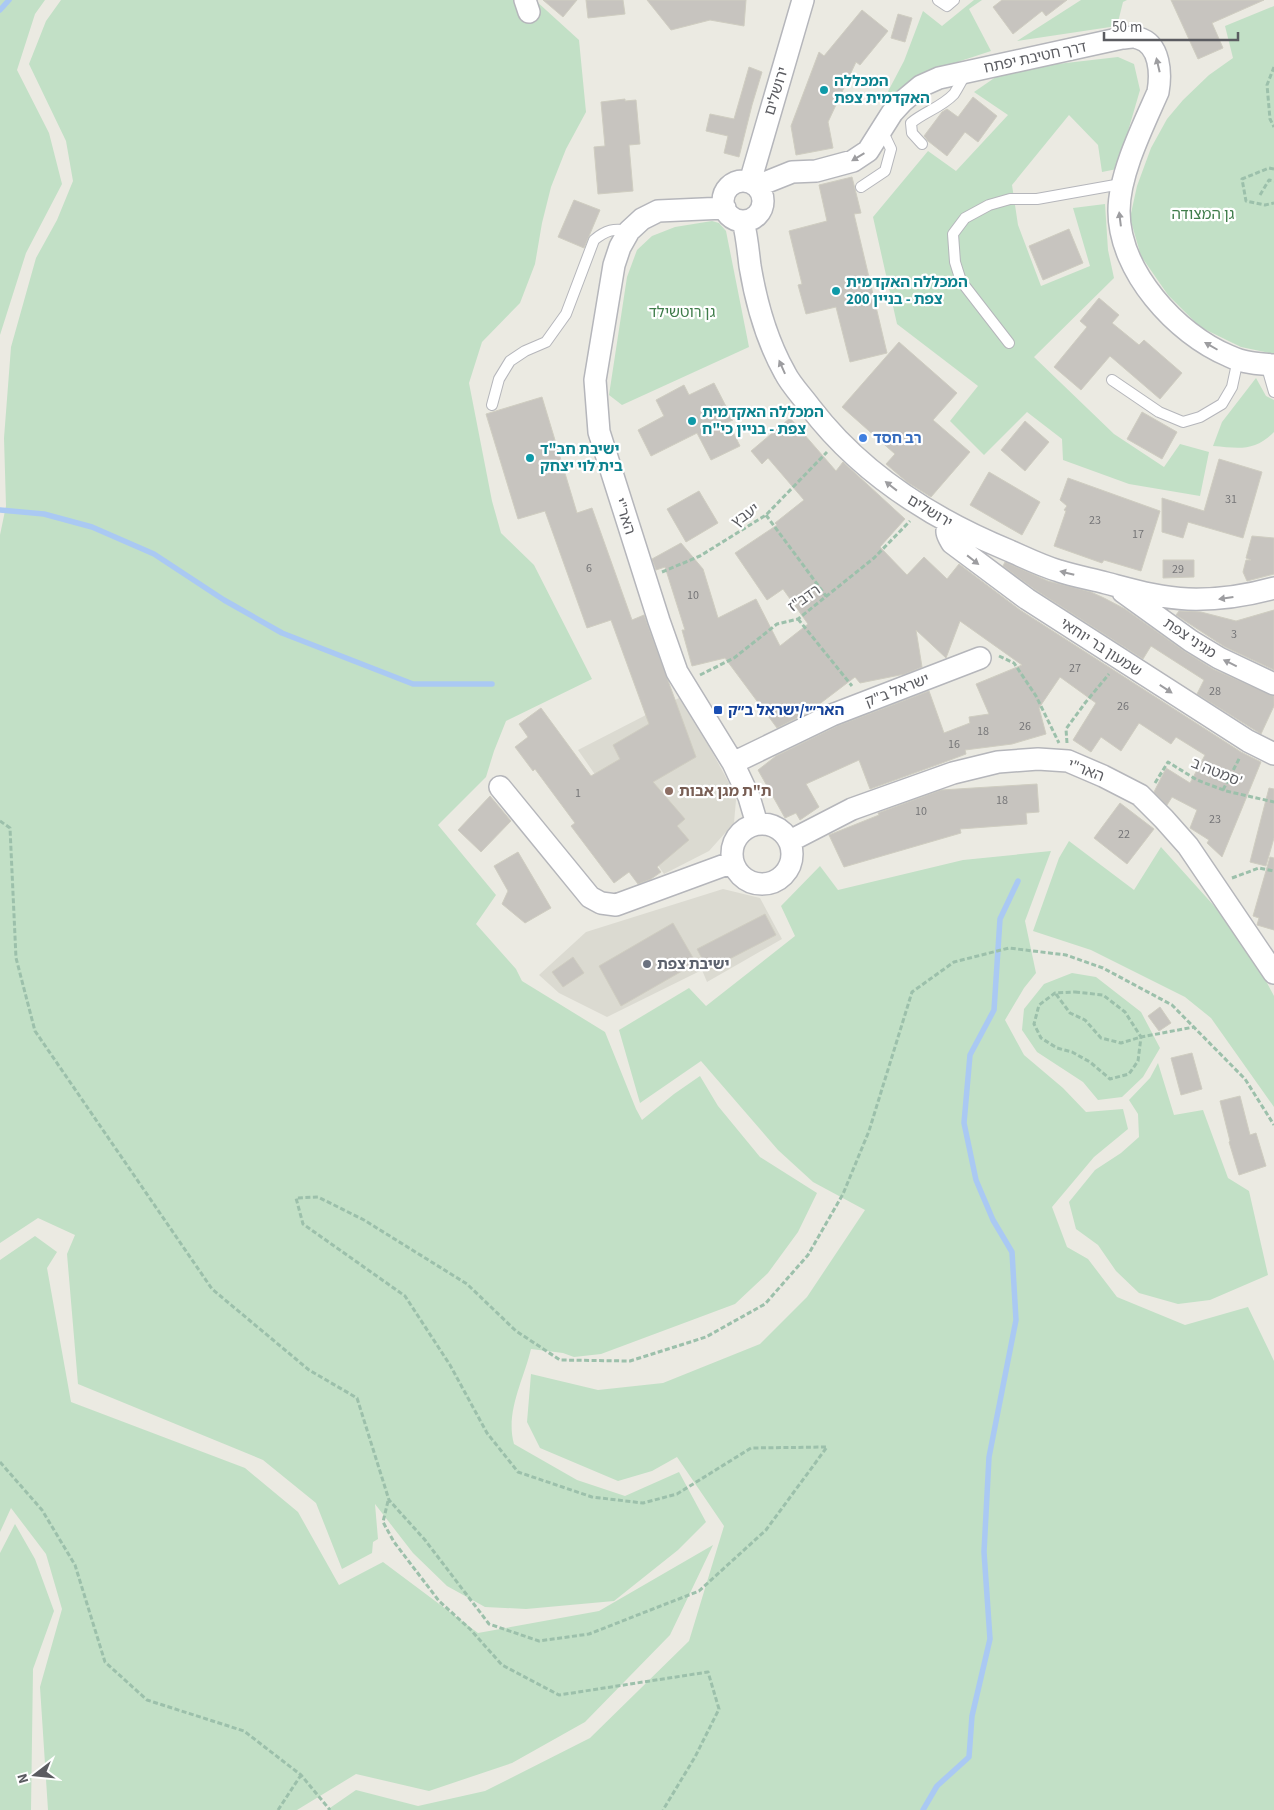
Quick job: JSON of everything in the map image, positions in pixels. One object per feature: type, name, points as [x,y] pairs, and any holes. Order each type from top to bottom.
[{"type":"street","name":"ירושלים","points":[[753,184],[804,0]]},
{"type":"street","name":"דרך חטיבת יפתח","points":[[753,184],[792,172],[816,170],[853,161],[868,151],[892,113],[903,101],[921,86],[939,78],[1122,38],[1138,38],[1148,44],[1158,60],[1161,77],[1121,184],[1119,212],[1122,237],[1131,262],[1146,286],[1162,306],[1184,328],[1208,345],[1230,357],[1255,364],[1270,365]]},
{"type":"street","points":[[737,182],[753,184],[761,192],[763,198],[760,211],[750,219],[743,221],[734,218],[725,208],[724,197],[726,191],[737,182]]},
{"type":"street","name":"האר\"י","points":[[725,208],[658,211],[642,219],[629,231],[620,247],[614,265],[596,380],[596,405],[599,432],[668,647],[684,683],[733,763],[749,797],[757,824]]},
{"type":"street","name":"ירושלים","points":[[743,221],[747,236],[750,267],[770,340],[785,375],[838,441],[852,455],[894,489],[923,509],[950,523],[984,540],[1058,571],[1151,595],[1186,599],[1214,600],[1248,595],[1274,588]]},
{"type":"street","name":"שמעון בר יוחאי","points":[[950,523],[947,527],[947,534],[952,543],[1027,599],[1248,741],[1274,754]]},
{"type":"street","name":"מגיני צפת","points":[[1111,584],[1191,641],[1219,658],[1274,684]]},
{"type":"street","name":"ישראל ב\"ק","points":[[733,763],[810,725],[980,658]]},
{"type":"street","name":"האר\"י","points":[[790,841],[852,809],[953,772],[998,762],[1038,759],[1068,761],[1103,776],[1140,795],[1145,800],[1188,846],[1274,973]]},
{"type":"street","points":[[500,787],[590,898],[601,903],[616,904],[733,862]]},
{"type":"street","points":[[757,824],[775,826],[790,841],[792,852],[790,865],[784,874],[766,884],[755,883],[746,879],[738,872],[733,862],[734,843],[739,834],[748,827],[757,824]]},
{"type":"lane","points":[[938,0],[947,6],[954,0]]},
{"type":"lane","points":[[922,144],[912,133],[911,123],[921,114],[954,94],[967,71]]},
{"type":"lane","points":[[861,187],[885,172],[890,149],[882,130]]},
{"type":"lane","points":[[1009,343],[961,281],[955,262],[953,234],[964,218],[989,205],[1010,199],[1037,199],[1121,184]]},
{"type":"lane","points":[[492,405],[499,379],[510,361],[546,342],[566,314],[594,240],[601,234],[614,228],[629,231]]},
{"type":"lane","points":[[1112,380],[1159,412],[1183,422],[1200,418],[1222,404],[1232,387],[1238,359]]},
{"type":"lane","points":[[1270,365],[1274,392]]},
{"type":"path","points":[[1274,66],[1267,85],[1270,119],[1274,127]]},
{"type":"path","points":[[1274,169],[1269,168],[1242,179],[1246,201],[1265,205],[1274,203]]},
{"type":"path","points":[[1260,194],[1269,180],[1274,182]]},
{"type":"path","name":"יעבץ","points":[[645,579],[700,556],[766,515],[838,441]]},
{"type":"path","name":"רדב\"ז","points":[[684,683],[734,658],[777,624],[798,619],[874,558],[923,509]]},
{"type":"path","points":[[766,515],[826,596]]},
{"type":"path","points":[[798,619],[865,702]]},
{"type":"path","points":[[980,658],[996,654],[1014,663],[1036,696],[1068,761]]},
{"type":"path","points":[[1068,761],[1066,729],[1121,660]]},
{"type":"path","points":[[1223,790],[1248,741]]},
{"type":"path","name":"סמטה ב'","points":[[1145,800],[1168,762],[1197,780],[1223,790],[1274,802]]},
{"type":"path","points":[[0,821],[10,828],[16,958],[35,1031],[212,1290],[308,1370],[357,1398],[388,1500],[425,1540],[490,1624],[539,1641],[589,1634],[699,1591],[766,1530],[827,1446],[751,1448],[677,1494],[643,1504],[592,1497],[518,1472],[487,1433],[450,1365],[405,1296],[303,1224],[296,1198],[318,1197],[364,1220],[467,1284],[516,1331],[560,1360],[630,1361],[706,1337],[765,1304],[808,1256],[843,1194],[869,1131],[912,992],[954,962],[1009,948],[1066,955],[1104,968],[1172,1005],[1245,1079],[1274,1125]]},
{"type":"path","points":[[1215,885],[1260,868],[1274,871]]},
{"type":"path","points":[[1075,992],[1103,995],[1125,1012],[1141,1038],[1138,1061],[1128,1074],[1110,1079],[1090,1062],[1072,1052],[1057,1048],[1041,1038],[1034,1024],[1039,1004],[1055,993],[1075,992]]},
{"type":"path","points":[[1055,993],[1070,1013],[1085,1020],[1101,1038],[1121,1043],[1194,1027]]},
{"type":"path","points":[[0,1462],[42,1510],[74,1565],[105,1662],[147,1700],[244,1731],[301,1776],[330,1810]]},
{"type":"path","points":[[388,1500],[383,1522],[394,1542],[438,1601],[470,1630],[502,1665],[559,1695],[708,1672],[718,1709],[695,1757],[663,1810]]},
{"type":"path","points":[[278,1810],[301,1776]]},
{"type":"shaded area","name":"ת\"ת מגן אבות","points":[[679,698],[711,750],[736,800],[734,823],[709,851],[664,874],[578,750]]},
{"type":"shaded area","points":[[723,889],[760,898],[782,939],[707,982],[702,970],[607,1017],[559,993],[539,975],[586,932]]},
{"type":"green space","points":[[0,0],[45,0],[35,14],[17,70],[49,133],[62,184],[26,253],[0,335]]},
{"type":"green space","points":[[61,0],[535,0],[579,40],[586,112],[566,149],[551,187],[535,264],[520,303],[482,342],[469,383],[492,501],[501,533],[534,565],[592,679],[506,721],[486,777],[438,825],[496,895],[476,924],[516,969],[522,981],[605,1032],[642,1120],[700,1076],[718,1106],[760,1157],[817,1193],[798,1232],[768,1273],[735,1304],[601,1354],[574,1357],[563,1353],[531,1349],[516,1396],[512,1420],[514,1444],[577,1480],[625,1496],[679,1472],[706,1522],[678,1550],[614,1601],[526,1609],[485,1607],[447,1586],[413,1553],[375,1504],[378,1539],[373,1542],[372,1553],[342,1569],[316,1503],[263,1460],[78,1384],[67,1254],[75,1235],[38,1218],[0,1243],[0,535],[6,506],[4,438],[11,347],[36,258],[57,220],[73,181],[66,141],[29,64],[46,21]]},
{"type":"green space","points":[[974,0],[982,0],[969,9],[991,51],[936,69],[884,99],[904,61],[923,11],[942,26]]},
{"type":"green space","points":[[1081,0],[1127,0],[1123,2],[1117,26],[1017,41]]},
{"type":"green space","name":"גן המצודה","points":[[1274,6],[1274,354],[1241,347],[1200,327],[1168,295],[1141,256],[1130,218],[1137,186],[1151,148],[1167,119],[1183,100],[1209,75],[1233,58],[1225,26]]},
{"type":"green space","points":[[1118,57],[1134,64],[1140,90],[1117,169],[1102,172],[1098,145],[1069,115],[1012,185],[1018,225],[1041,286],[1090,266],[1073,208],[1105,204],[1108,250],[1114,278],[1034,357],[1114,434],[1164,467],[1180,444],[1209,452],[1200,496],[1129,484],[1063,460],[1062,439],[1027,412],[984,455],[950,421],[978,386],[897,324],[873,217],[928,151],[956,171],[1008,115],[974,92],[1006,70]]},
{"type":"green space","name":"גן רוטשילד","points":[[712,221],[719,223],[726,231],[749,347],[622,405],[609,395],[627,277],[637,250],[652,236],[675,227]]},
{"type":"green space","points":[[1256,378],[1266,396],[1274,400],[1274,432],[1253,446],[1238,448],[1213,446],[1222,422]]},
{"type":"green space","points":[[1069,841],[1134,890],[1161,847],[1243,938],[1274,996],[1274,1107],[1211,1018],[1185,997],[1091,950],[1033,931],[1059,858]]},
{"type":"green space","points":[[1051,851],[1025,921],[1036,973],[1024,988],[1005,1020],[1024,1055],[1063,1088],[1086,1112],[1123,1109],[1128,1129],[1094,1157],[1052,1207],[1067,1247],[1088,1259],[1117,1297],[1185,1325],[1248,1307],[1274,1361],[1274,1810],[327,1810],[356,1790],[418,1806],[485,1791],[590,1738],[689,1641],[724,1526],[677,1457],[652,1471],[618,1481],[540,1448],[527,1422],[531,1374],[598,1390],[663,1383],[760,1344],[807,1297],[865,1210],[813,1182],[778,1150],[701,1061],[640,1103],[619,1030],[689,988],[706,1006],[795,936],[781,906],[820,866],[838,890],[963,860]]},
{"type":"green space","points":[[1072,973],[1096,977],[1141,1012],[1160,1048],[1143,1077],[1122,1097],[1098,1100],[1083,1082],[1037,1052],[1022,1030],[1024,1009],[1044,984]]},
{"type":"green space","points":[[1158,1063],[1174,1115],[1203,1110],[1228,1178],[1249,1191],[1268,1275],[1210,1300],[1178,1304],[1139,1293],[1116,1271],[1098,1245],[1076,1229],[1069,1202],[1095,1170],[1121,1153],[1139,1137],[1138,1114],[1129,1100],[1150,1078]]},
{"type":"green space","points":[[35,1236],[57,1252],[47,1268],[71,1402],[245,1468],[298,1512],[339,1585],[383,1562],[478,1633],[599,1611],[713,1545],[670,1635],[585,1722],[512,1763],[429,1791],[356,1774],[297,1810],[48,1810],[40,1687],[62,1609],[46,1554],[11,1508],[0,1532],[0,1260]]},
{"type":"green space","points":[[15,1524],[35,1559],[54,1611],[33,1669],[31,1810],[0,1810],[0,1553]]},
{"type":"building","points":[[543,0],[577,0],[563,17]]},
{"type":"building","points":[[586,0],[623,0],[625,14],[588,18]]},
{"type":"building","points":[[647,0],[746,0],[744,26],[710,20],[671,30]]},
{"type":"building","points":[[1002,0],[1067,0],[1046,16],[1042,11],[1013,34],[993,7]]},
{"type":"building","points":[[1171,0],[1264,0],[1212,23],[1223,48],[1198,59]]},
{"type":"building","points":[[862,10],[888,31],[860,65],[856,62],[828,122],[833,148],[796,155],[791,126],[819,52],[824,56]]},
{"type":"building","points":[[898,14],[912,18],[905,42],[891,38]]},
{"type":"building","points":[[749,67],[762,72],[739,157],[724,153],[728,136],[706,131],[710,114],[734,119]]},
{"type":"building","points":[[973,97],[997,116],[978,142],[965,132],[947,156],[924,136],[942,112],[947,109],[958,117]]},
{"type":"building","points":[[625,99],[625,101],[636,100],[640,144],[629,145],[633,191],[598,194],[594,147],[605,146],[601,102]]},
{"type":"building","name":"המכללה האקדמית צפת - בניין 200","points":[[852,177],[861,213],[854,214],[887,353],[850,362],[836,307],[806,314],[798,285],[802,284],[789,231],[827,221],[819,185]]},
{"type":"building","points":[[574,200],[600,210],[584,248],[558,237]]},
{"type":"building","points":[[1069,229],[1083,263],[1043,280],[1029,246]]},
{"type":"building","points":[[1099,298],[1119,315],[1112,323],[1139,345],[1144,340],[1182,373],[1160,399],[1110,356],[1081,390],[1054,367],[1087,327],[1080,321]]},
{"type":"building","points":[[899,342],[957,393],[933,420],[970,452],[931,497],[907,482],[886,464],[895,454],[842,407]]},
{"type":"building","name":"המכללה האקדמית צפת - בניין כי\"ח","points":[[714,383],[733,420],[728,422],[740,446],[711,460],[697,433],[651,456],[638,430],[664,416],[656,400],[684,385],[689,395]]},
{"type":"building","points":[[542,397],[577,513],[592,508],[632,620],[644,615],[696,757],[653,782],[685,819],[677,826],[689,840],[657,867],[661,872],[651,879],[638,884],[629,872],[614,883],[571,826],[575,823],[535,769],[533,771],[515,747],[528,737],[519,724],[541,708],[591,776],[620,759],[613,745],[649,724],[611,620],[587,628],[545,511],[518,519],[486,414]]},
{"type":"building","points":[[1142,412],[1177,432],[1162,459],[1127,439]]},
{"type":"building","points":[[790,418],[836,471],[843,462],[905,519],[880,547],[907,575],[924,557],[947,579],[959,564],[1020,610],[1241,752],[1261,762],[1222,857],[1207,843],[1209,840],[1190,828],[1197,810],[1172,797],[1167,805],[1154,792],[1166,768],[1190,783],[1205,755],[1176,737],[1171,744],[1139,723],[1121,751],[1101,737],[1091,752],[1073,740],[1096,703],[1060,677],[1039,708],[1046,734],[1012,744],[965,750],[966,754],[870,789],[859,760],[806,784],[819,807],[800,820],[796,813],[785,818],[758,770],[776,756],[837,726],[929,691],[944,733],[970,723],[969,717],[989,714],[976,684],[1022,665],[960,621],[946,658],[916,630],[922,667],[905,674],[860,683],[855,677],[809,712],[777,728],[725,658],[692,666],[682,630],[685,630],[665,567],[656,570],[652,559],[681,543],[703,569],[718,618],[756,599],[780,646],[808,624],[783,589],[767,600],[735,553],[777,525],[775,523],[804,500],[768,458],[762,464],[751,451]]},
{"type":"building","points":[[1025,421],[1049,442],[1025,471],[1001,450]]},
{"type":"building","points":[[1219,459],[1262,472],[1243,538],[1188,522],[1183,538],[1162,532],[1162,498],[1204,511]]},
{"type":"building","points":[[989,472],[1040,502],[1022,535],[970,505]]},
{"type":"building","points":[[1068,478],[1160,511],[1141,571],[1104,560],[1102,563],[1054,546],[1066,511],[1064,510],[1067,506],[1060,500]]},
{"type":"building","points":[[699,491],[718,523],[686,542],[667,509]]},
{"type":"building","points":[[1252,536],[1274,538],[1274,574],[1247,581],[1243,572],[1246,560],[1251,560],[1246,558]]},
{"type":"building","points":[[1163,560],[1194,560],[1194,577],[1163,578]]},
{"type":"building","points":[[1005,562],[1048,581],[1091,592],[1104,598],[1125,609],[1213,669],[1274,696],[1274,706],[1261,734],[1197,694],[1204,680],[1151,646],[1143,659],[1034,589],[1003,566]]},
{"type":"building","points":[[1274,610],[1274,670],[1225,647],[1176,615],[1179,611],[1201,612],[1236,621]]},
{"type":"building","points":[[1037,784],[1039,812],[1026,813],[1027,824],[960,829],[961,833],[844,867],[829,835],[879,815],[878,813],[941,790]]},
{"type":"building","points":[[1269,788],[1274,789],[1274,838],[1266,866],[1250,862]]},
{"type":"building","points":[[490,796],[511,821],[481,852],[458,830]]},
{"type":"building","points":[[1120,803],[1154,829],[1127,864],[1094,838]]},
{"type":"building","points":[[518,852],[551,908],[525,923],[502,904],[508,891],[494,866]]},
{"type":"building","points":[[1270,857],[1274,858],[1274,930],[1257,925],[1259,918],[1253,916]]},
{"type":"building","points":[[765,914],[776,935],[708,970],[697,949]]},
{"type":"building","name":"ישיבת צפת","points":[[673,923],[696,963],[621,1006],[599,966]]},
{"type":"building","points":[[573,957],[584,973],[563,987],[552,972]]},
{"type":"building","points":[[1160,1007],[1171,1023],[1159,1031],[1148,1016]]},
{"type":"building","points":[[1192,1053],[1202,1089],[1181,1095],[1171,1058]]},
{"type":"building","points":[[1240,1096],[1250,1135],[1256,1133],[1266,1166],[1239,1175],[1220,1101]]},
{"type":"waterway","points":[[0,10],[9,0]]},
{"type":"waterway","points":[[0,510],[44,514],[92,527],[154,554],[224,600],[282,633],[413,684],[492,684]]},
{"type":"waterway","points":[[923,1810],[937,1786],[969,1757],[972,1716],[990,1639],[984,1552],[989,1457],[1016,1320],[1012,1252],[993,1220],[976,1180],[964,1123],[970,1055],[994,1010],[1000,919],[1018,881]]},
{"type":"place","name":"המכללה האקדמית צפת","points":[[824,90]]},
{"type":"place","name":"המכללה האקדמית צפת - בניין 200","points":[[836,291]]},
{"type":"place","name":"המכללה האקדמית צפת - בניין כי\"ח","points":[[692,421]]},
{"type":"place","name":"רב חסד","points":[[863,438]]},
{"type":"place","name":"ישיבת חב\"ד בית לוי יצחק","points":[[530,458]]},
{"type":"place","name":"האר״י/ישראל ב״ק","points":[[718,710]]},
{"type":"place","name":"ת\"ת מגן אבות","points":[[669,791]]},
{"type":"place","name":"ישיבת צפת","points":[[647,964]]}]
